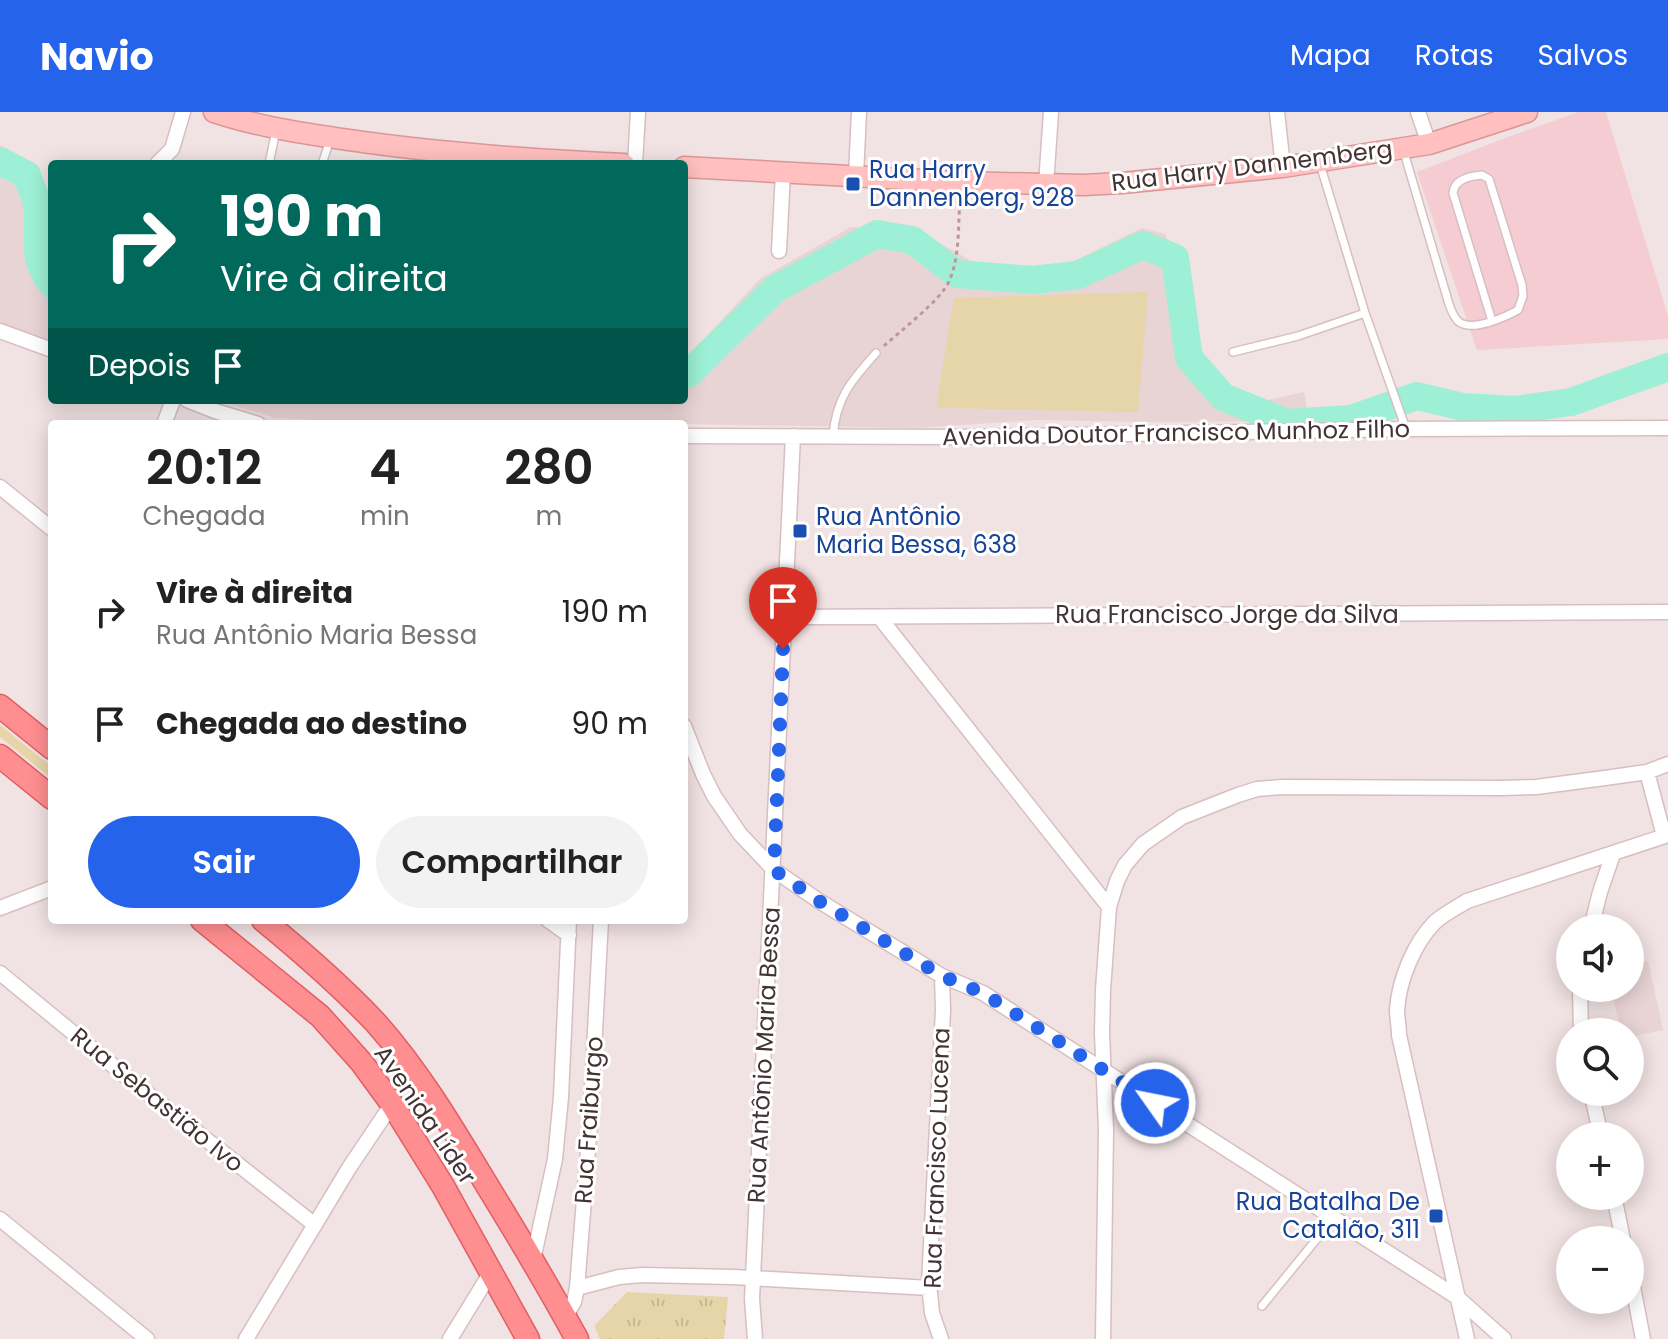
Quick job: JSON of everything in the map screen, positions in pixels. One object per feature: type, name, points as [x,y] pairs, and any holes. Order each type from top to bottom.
[{"type":"main road","points":[[214,112],[330,138],[454,154],[556,160]]},
{"type":"main road","name":"Rua Harry Dannemberg","points":[[688,167],[961,182],[1046,185],[1122,183],[1283,167],[1403,149],[1429,144],[1527,112]]},
{"type":"main road","points":[[0,706],[48,745]]},
{"type":"main road","points":[[0,756],[48,795]]},
{"type":"main road","name":"Avenida Líder","points":[[207,924],[320,1016],[362,1063],[392,1104],[443,1186],[528,1339]]},
{"type":"main road","name":"Avenida Líder","points":[[268,924],[317,965],[375,1023],[422,1083],[533,1260],[577,1339]]},
{"type":"street","points":[[161,160],[172,149],[183,112]]},
{"type":"street","points":[[635,160],[638,112]]},
{"type":"street","points":[[856,176],[859,112]]},
{"type":"street","points":[[1046,185],[1051,112]]},
{"type":"street","points":[[1277,112],[1283,167]]},
{"type":"street","points":[[1418,112],[1429,144]]},
{"type":"street","points":[[779,251],[783,172]]},
{"type":"street","points":[[0,331],[48,349]]},
{"type":"street","points":[[197,404],[245,420]]},
{"type":"street","name":"Avenida Doutor Francisco Munhoz Filho","points":[[688,436],[961,437],[1668,428]]},
{"type":"street","name":"Rua Antônio Maria Bessa","points":[[755,1339],[752,1299],[793,436]]},
{"type":"street","points":[[0,487],[48,526]]},
{"type":"street","name":"Rua Francisco Jorge da Silva","points":[[785,617],[1668,612]]},
{"type":"street","points":[[880,618],[1109,907]]},
{"type":"street","points":[[688,736],[714,796],[740,834],[774,870],[942,976],[983,993],[1104,1070],[1457,1297],[1504,1339]]},
{"type":"street","points":[[1103,1339],[1106,1129],[1103,990],[1109,907],[1125,865],[1143,844],[1182,817],[1257,789],[1536,787],[1647,772],[1668,764]]},
{"type":"street","points":[[1467,1339],[1399,1035],[1397,1011],[1402,982],[1426,932],[1437,920],[1467,901],[1666,836],[1647,772]]},
{"type":"street","points":[[1594,914],[1613,854]]},
{"type":"street","points":[[0,908],[48,890]]},
{"type":"street","name":"Rua Fraiburgo","points":[[565,1317],[574,1302],[577,1288],[601,924]]},
{"type":"street","name":"Rua Fraiburgo","points":[[533,1260],[555,1159],[569,928]]},
{"type":"street","name":"Rua Sebastião Ivo","points":[[0,973],[315,1225]]},
{"type":"street","name":"Rua Francisco Lucena","points":[[941,1339],[932,1313],[930,1288],[942,976]]},
{"type":"street","points":[[246,1339],[349,1168],[392,1104]]},
{"type":"street","points":[[0,1219],[147,1339]]},
{"type":"street","points":[[450,1339],[491,1272]]},
{"type":"street","points":[[577,1288],[619,1277],[642,1275],[930,1288]]},
{"type":"street","points":[[1638,1314],[1643,1339]]},
{"type":"lane","points":[[270,160],[277,128]]},
{"type":"lane","points":[[323,160],[330,138]]},
{"type":"lane","points":[[1403,149],[1453,314],[1464,324],[1492,321],[1518,310],[1523,296],[1489,179],[1482,175],[1464,179],[1457,183],[1453,193],[1492,321]]},
{"type":"lane","points":[[1320,162],[1365,313],[1406,429]]},
{"type":"lane","points":[[1233,352],[1298,336],[1365,313]]},
{"type":"lane","points":[[833,436],[836,410],[841,400],[858,373],[876,353]]},
{"type":"lane","points":[[1262,1306],[1333,1219]]},
{"type":"path","points":[[876,353],[934,300],[950,281],[961,182]]},
{"type":"shaded area","points":[[1579,112],[1606,112],[1668,316],[1668,339],[1477,350],[1417,172]]},
{"type":"shaded area","points":[[0,145],[15,154],[27,175],[42,261],[48,266],[48,344],[0,326]]},
{"type":"shaded area","points":[[851,227],[918,231],[977,264],[1021,268],[1070,263],[1142,228],[1165,234],[1176,257],[1193,366],[1263,401],[1304,392],[1309,421],[1036,420],[915,428],[688,424],[688,420],[321,420],[275,418],[231,404],[688,404],[688,356],[761,278]]},
{"type":"shaded area","points":[[1648,961],[1663,1030],[1644,1034],[1644,1018],[1618,1018],[1614,1002],[1644,1002],[1644,962]]},
{"type":"green space","points":[[1148,292],[1138,412],[936,408],[954,298]]},
{"type":"green space","points":[[0,725],[48,764],[48,776],[0,737]]},
{"type":"green space","points":[[627,1292],[728,1297],[724,1339],[600,1339],[595,1325]]},
{"type":"waterway","points":[[0,161],[27,175],[37,205],[38,254],[48,278]]},
{"type":"waterway","points":[[688,374],[775,289],[877,234],[912,240],[957,274],[1032,280],[1078,275],[1143,245],[1175,258],[1189,358],[1223,397],[1287,423],[1351,419],[1417,396],[1463,407],[1515,410],[1571,402],[1668,367]]},
{"type":"place","name":"Rua Harry Dannenberg, 928","points":[[853,184]]},
{"type":"place","name":"Rua Antônio Maria Bessa, 638","points":[[800,531]]},
{"type":"place","name":"Rua Batalha De Catalão, 311","points":[[1436,1216]]},
{"type":"route","points":[[783,649],[774,870],[796,887],[942,976],[983,993],[1155,1103]]}]
